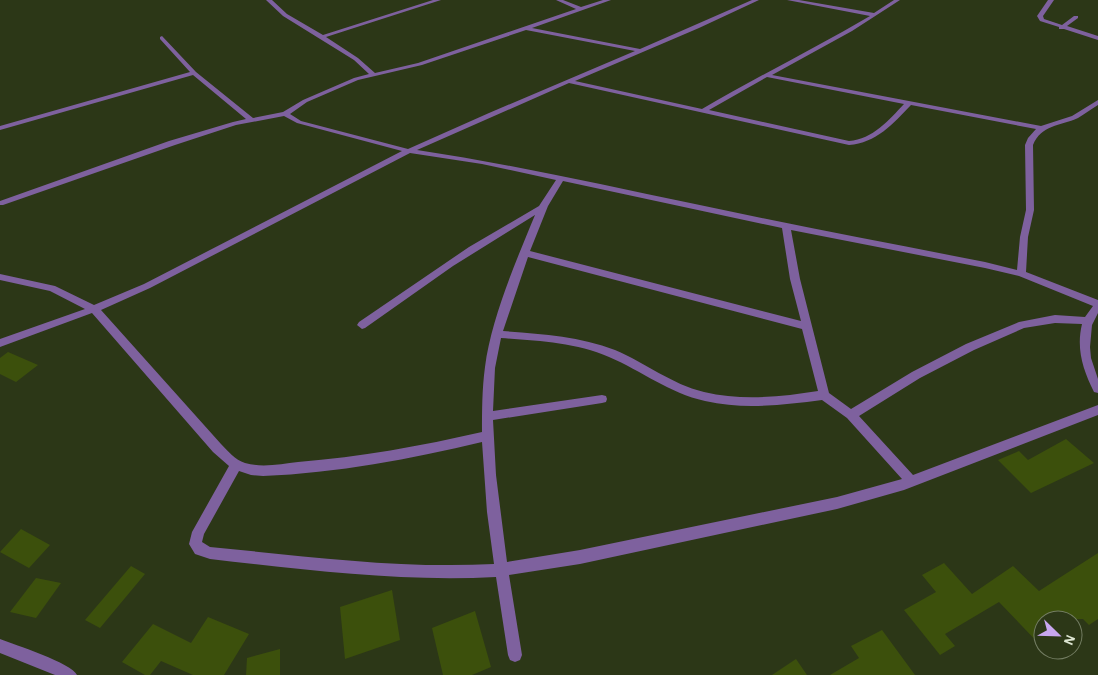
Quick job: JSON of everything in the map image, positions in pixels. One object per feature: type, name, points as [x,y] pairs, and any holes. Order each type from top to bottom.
[{"type":"street","points":[[268,0],[285,15],[356,59],[373,74]]},
{"type":"street","points":[[322,37],[414,4],[438,0]]},
{"type":"street","points":[[559,0],[581,9]]},
{"type":"street","points":[[3,203],[172,143],[251,120],[285,114],[305,101],[373,74],[420,64],[608,0]]},
{"type":"street","points":[[0,344],[94,309],[216,251],[409,151],[756,0]]},
{"type":"street","points":[[790,0],[875,15]]},
{"type":"street","points":[[703,111],[764,75],[875,15],[897,0]]},
{"type":"street","points":[[1051,0],[1040,16],[1042,20],[1061,28],[1098,38]]},
{"type":"street","points":[[1061,28],[1076,17]]},
{"type":"street","points":[[525,28],[642,51]]},
{"type":"street","points":[[162,38],[194,72],[251,120]]},
{"type":"street","points":[[0,128],[194,72]]},
{"type":"street","points":[[764,75],[1041,128]]},
{"type":"street","points":[[568,81],[624,95],[854,143],[865,141],[896,117],[908,104]]},
{"type":"street","points":[[1021,274],[1024,237],[1030,210],[1029,145],[1033,134],[1041,128],[1076,116],[1098,102]]},
{"type":"street","points":[[285,114],[299,122],[409,151],[482,162],[562,178],[786,226],[930,253],[1021,274],[1098,306],[1086,321],[1085,350],[1089,370],[1098,389]]},
{"type":"street","points":[[515,655],[501,570],[488,436],[491,366],[498,334],[514,281],[548,195],[562,178]]},
{"type":"street","points":[[362,325],[459,256],[500,230],[542,208]]},
{"type":"street","points":[[786,226],[789,251],[824,395],[851,415],[911,481]]},
{"type":"street","points":[[525,253],[806,326]]},
{"type":"street","points":[[0,276],[47,286],[94,309],[217,448],[236,465],[249,470],[322,466],[373,460],[488,436]]},
{"type":"street","points":[[851,415],[916,375],[970,347],[1022,325],[1055,319],[1086,321]]},
{"type":"street","points":[[498,334],[584,344],[602,350],[688,392],[735,401],[772,402],[824,395]]},
{"type":"street","points":[[488,416],[602,399]]},
{"type":"street","points":[[236,465],[198,532],[195,544],[200,550],[210,553],[330,566],[428,571],[501,570],[580,557],[838,503],[911,481],[1098,410]]},
{"type":"street","points":[[0,646],[60,673]]},
{"type":"building","points":[[8,352],[38,365],[16,382],[0,374],[0,358]]},
{"type":"building","points":[[1066,439],[1094,463],[1031,493],[998,460],[1019,451],[1028,460]]},
{"type":"building","points":[[21,529],[50,545],[29,568],[0,552]]},
{"type":"building","points":[[1098,553],[1098,619],[1089,625],[1083,619],[1083,610],[1033,610],[1033,638],[999,602],[945,634],[955,646],[940,655],[904,610],[936,592],[922,575],[944,563],[972,594],[1013,566],[1039,591]]},
{"type":"building","points":[[131,566],[145,574],[100,628],[85,620]]},
{"type":"building","points":[[36,578],[61,583],[36,618],[10,612]]},
{"type":"building","points":[[392,590],[400,640],[345,659],[340,607]]},
{"type":"building","points":[[475,611],[491,667],[472,675],[443,675],[432,628]]},
{"type":"building","points":[[208,617],[249,634],[224,675],[193,675],[161,661],[150,675],[145,675],[122,662],[153,624],[191,643]]},
{"type":"building","points":[[882,630],[915,675],[830,675],[859,658],[851,646]]},
{"type":"building","points":[[280,649],[280,675],[246,675],[247,658]]},
{"type":"building","points":[[796,659],[807,675],[772,675]]}]
